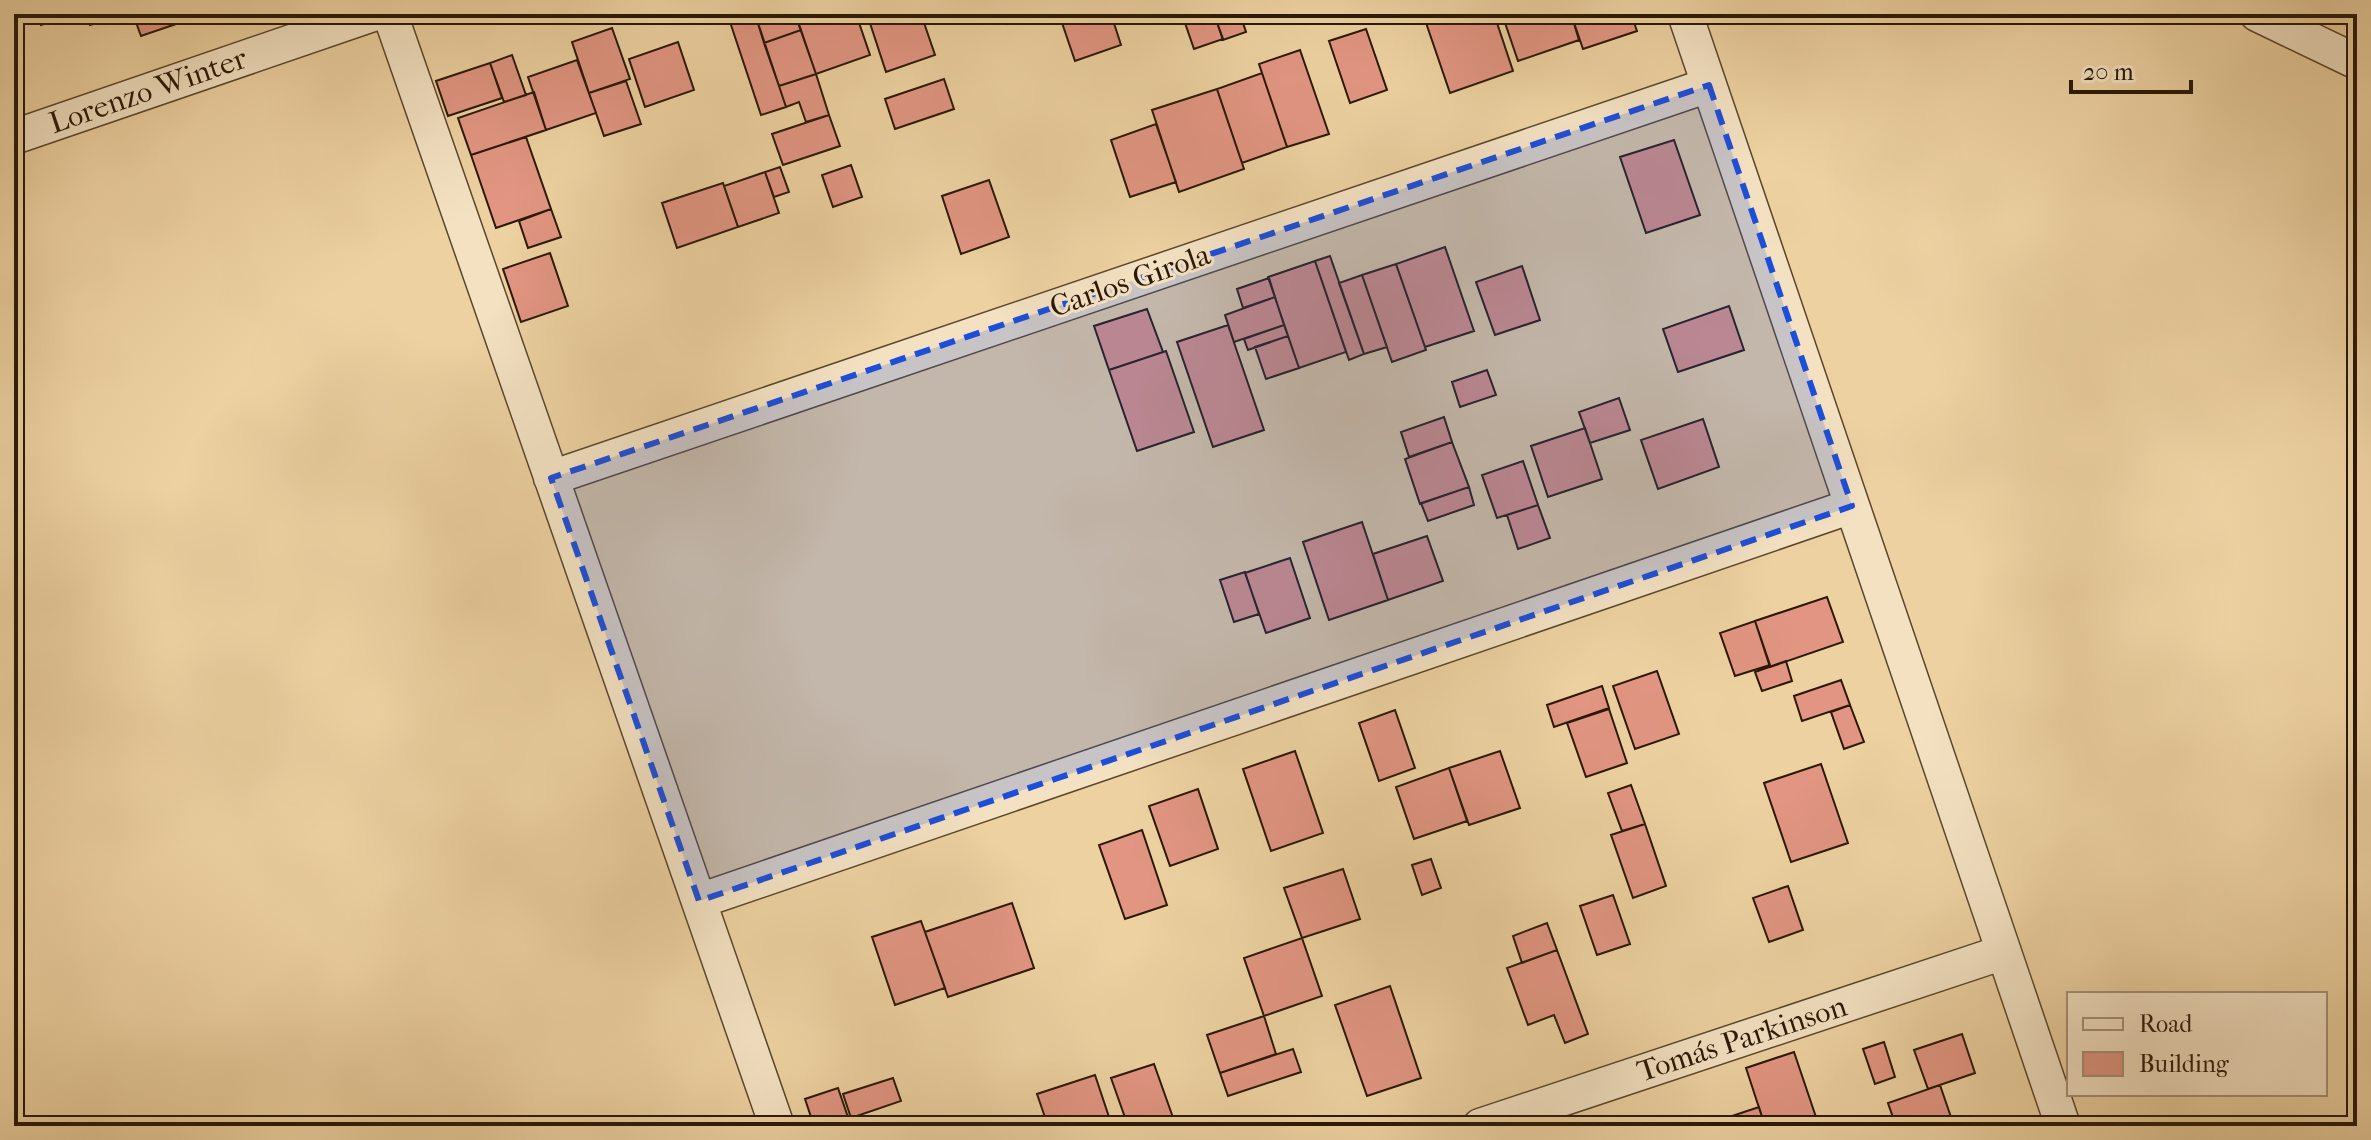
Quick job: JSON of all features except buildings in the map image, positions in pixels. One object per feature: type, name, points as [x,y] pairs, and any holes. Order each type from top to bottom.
[{"type":"street","name":"Lorenzo Winter","points":[[14,137],[314,24],[373,14]]},
{"type":"street","points":[[390,14],[777,1126]]},
{"type":"street","points":[[1685,14],[2063,1126]]},
{"type":"street","points":[[2257,14],[2357,62]]},
{"type":"street","name":"Carlos Girola","points":[[551,478],[1709,85]]},
{"type":"street","points":[[699,901],[1852,506]]},
{"type":"street","name":"Tomás Parkinson","points":[[1480,1126],[2004,952]]},
{"type":"highlighted area","points":[[1709,85],[1852,506],[699,901],[551,478]]}]
